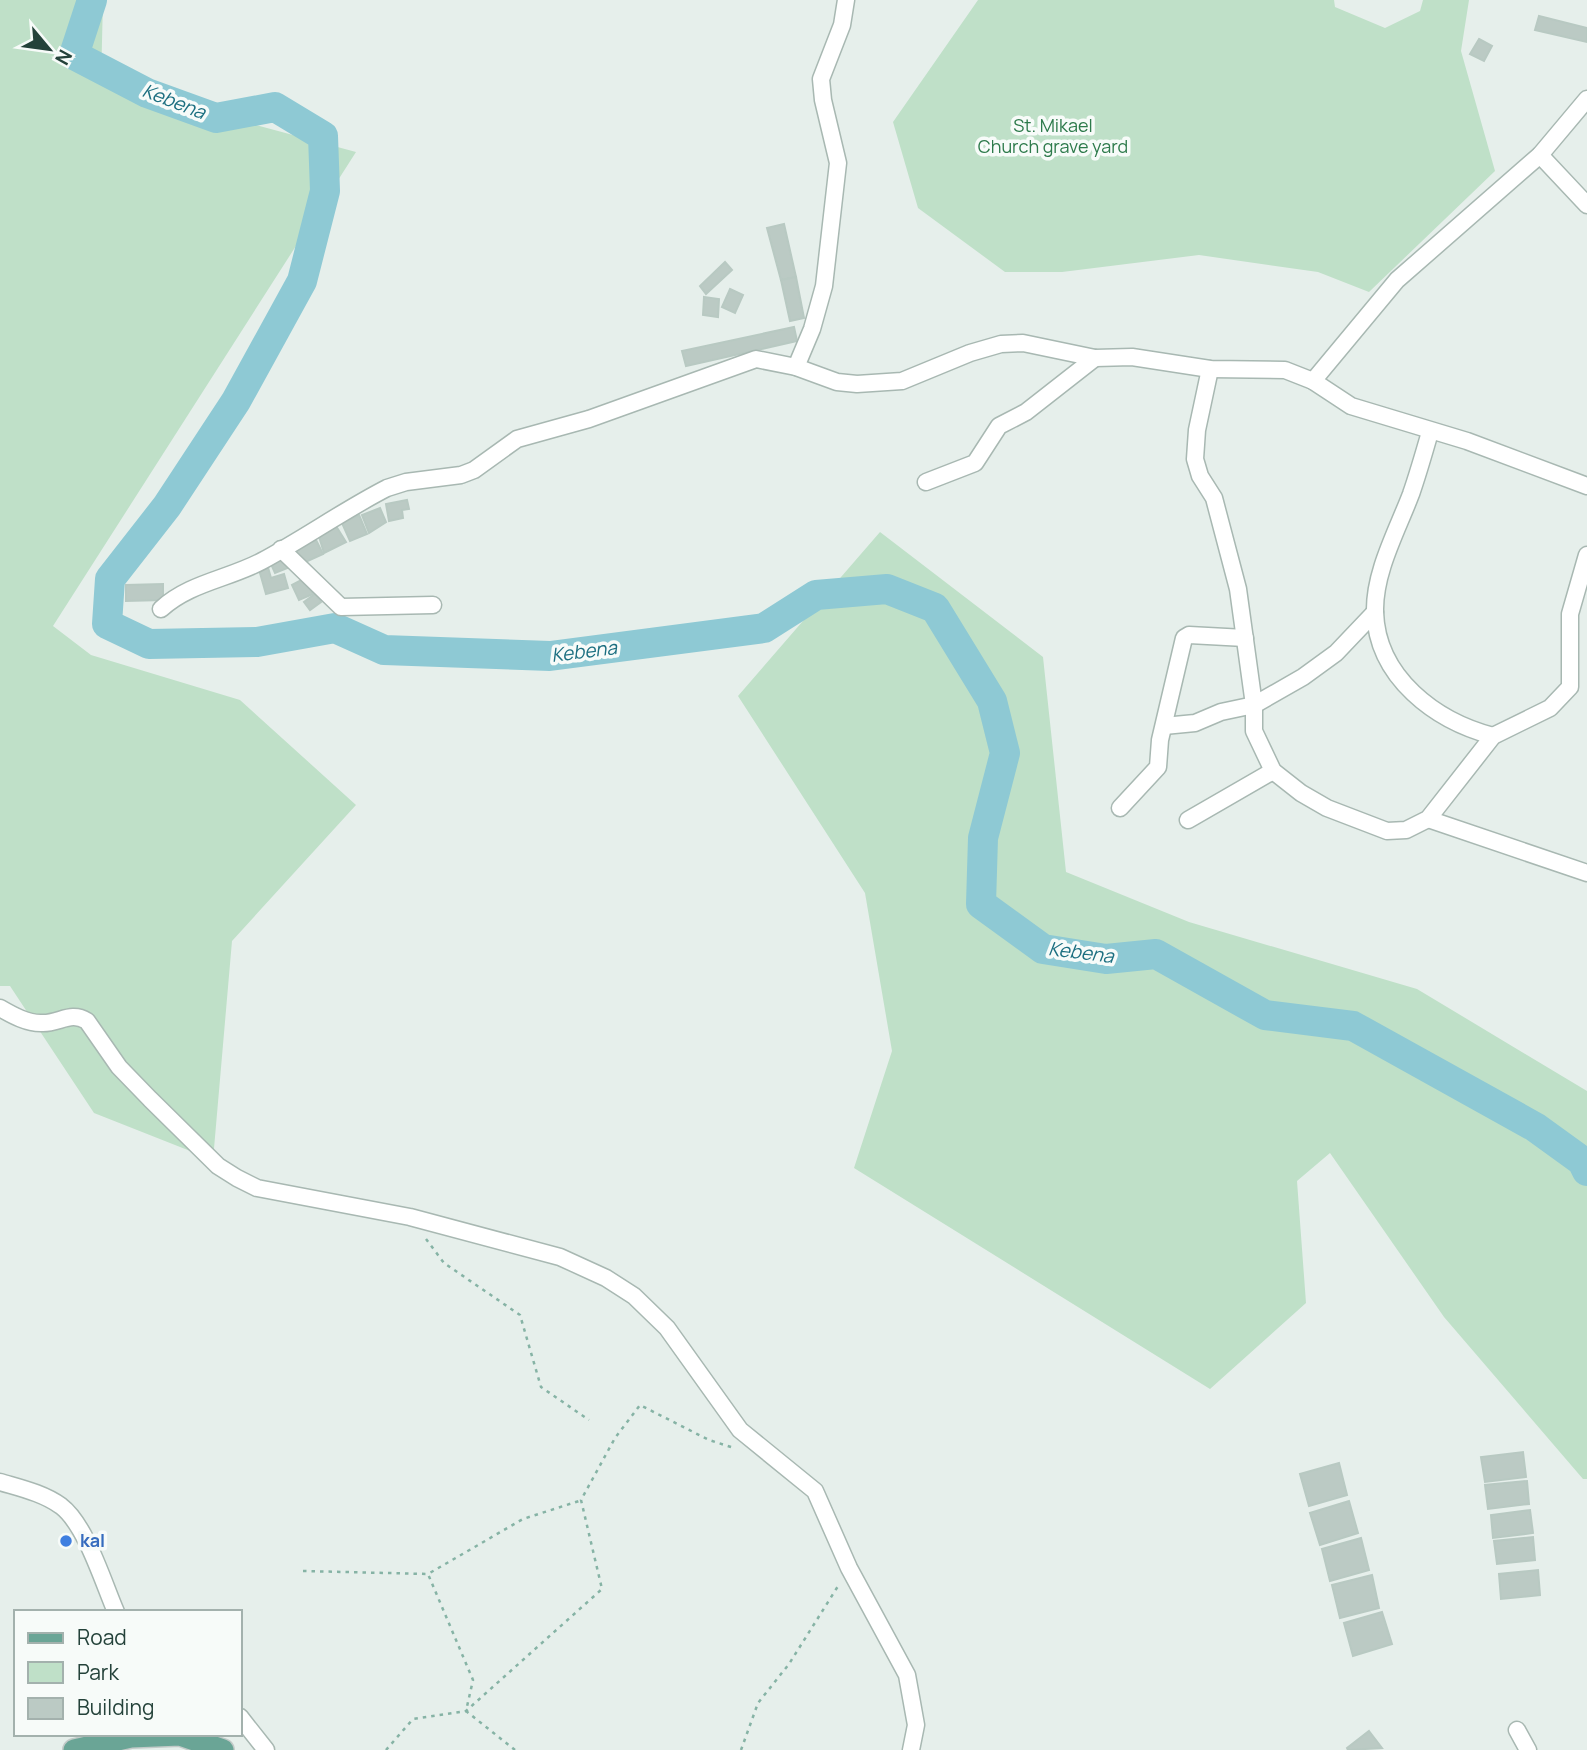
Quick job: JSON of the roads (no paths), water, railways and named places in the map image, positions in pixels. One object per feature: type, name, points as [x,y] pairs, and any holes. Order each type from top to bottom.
[{"type":"main road","points":[[74,1750],[131,1737],[156,1736]]},
{"type":"main road","points":[[183,1736],[223,1750]]},
{"type":"street","points":[[796,367],[812,329],[824,286],[838,163],[823,100],[821,79],[842,25],[846,0]]},
{"type":"street","points":[[1313,381],[1397,280],[1540,155],[1587,99]]},
{"type":"street","points":[[1540,155],[1587,205]]},
{"type":"street","points":[[161,609],[182,592],[237,574],[387,488],[406,482],[461,475],[517,439],[589,419],[756,359],[796,367],[837,382],[857,384],[902,381],[970,353],[1001,344],[1023,343],[1095,358],[1132,358],[1210,369],[1285,370],[1313,381],[1351,405],[1466,442],[1587,486]]},
{"type":"street","points":[[926,482],[975,463],[999,426],[1026,412],[1095,358]]},
{"type":"street","points":[[1210,369],[1197,429],[1195,459],[1199,476],[1214,498],[1238,589],[1254,705],[1254,731],[1273,771],[1301,793],[1327,808],[1373,827],[1397,831],[1427,819],[1493,736],[1550,708],[1570,687],[1570,614],[1587,555]]},
{"type":"street","points":[[1430,432],[1383,564],[1375,612],[1381,642],[1400,679],[1418,700],[1459,724],[1493,736]]},
{"type":"street","points":[[281,550],[341,607],[433,606]]},
{"type":"street","points":[[1164,726],[1195,723],[1221,712],[1254,705],[1303,677],[1336,653],[1375,612]]},
{"type":"street","points":[[1120,808],[1158,767],[1164,726],[1184,638],[1189,635],[1245,638]]},
{"type":"street","points":[[1188,820],[1273,771]]},
{"type":"street","points":[[1427,819],[1587,873]]},
{"type":"street","points":[[0,1008],[41,1023],[68,1016],[79,1016],[87,1021],[119,1067],[218,1166],[257,1188],[410,1216],[561,1257],[606,1278],[634,1296],[667,1328],[740,1430],[815,1491],[849,1568],[907,1675],[916,1725],[911,1750]]},
{"type":"street","points":[[0,1482],[43,1496],[62,1507],[78,1526],[115,1610]]},
{"type":"street","points":[[242,1720],[266,1750]]},
{"type":"street","points":[[1517,1730],[1528,1750]]},
{"type":"waterway","name":"Kebena","points":[[92,0],[74,55],[147,93],[216,118],[275,107],[323,136],[325,191],[302,281],[236,401],[167,506],[110,579],[107,624],[149,644],[257,642],[335,628],[384,650],[550,656],[764,628],[816,595],[887,589],[935,608],[992,701],[1005,753],[983,838],[981,904],[1043,949],[1106,959],[1156,954],[1265,1015],[1353,1026],[1535,1127],[1582,1161],[1587,1171]]},
{"type":"place","name":"kal","points":[[66,1541]]},
{"type":"park label","name":"St. Mikael Church grave yard","points":[[1053,136]]}]
